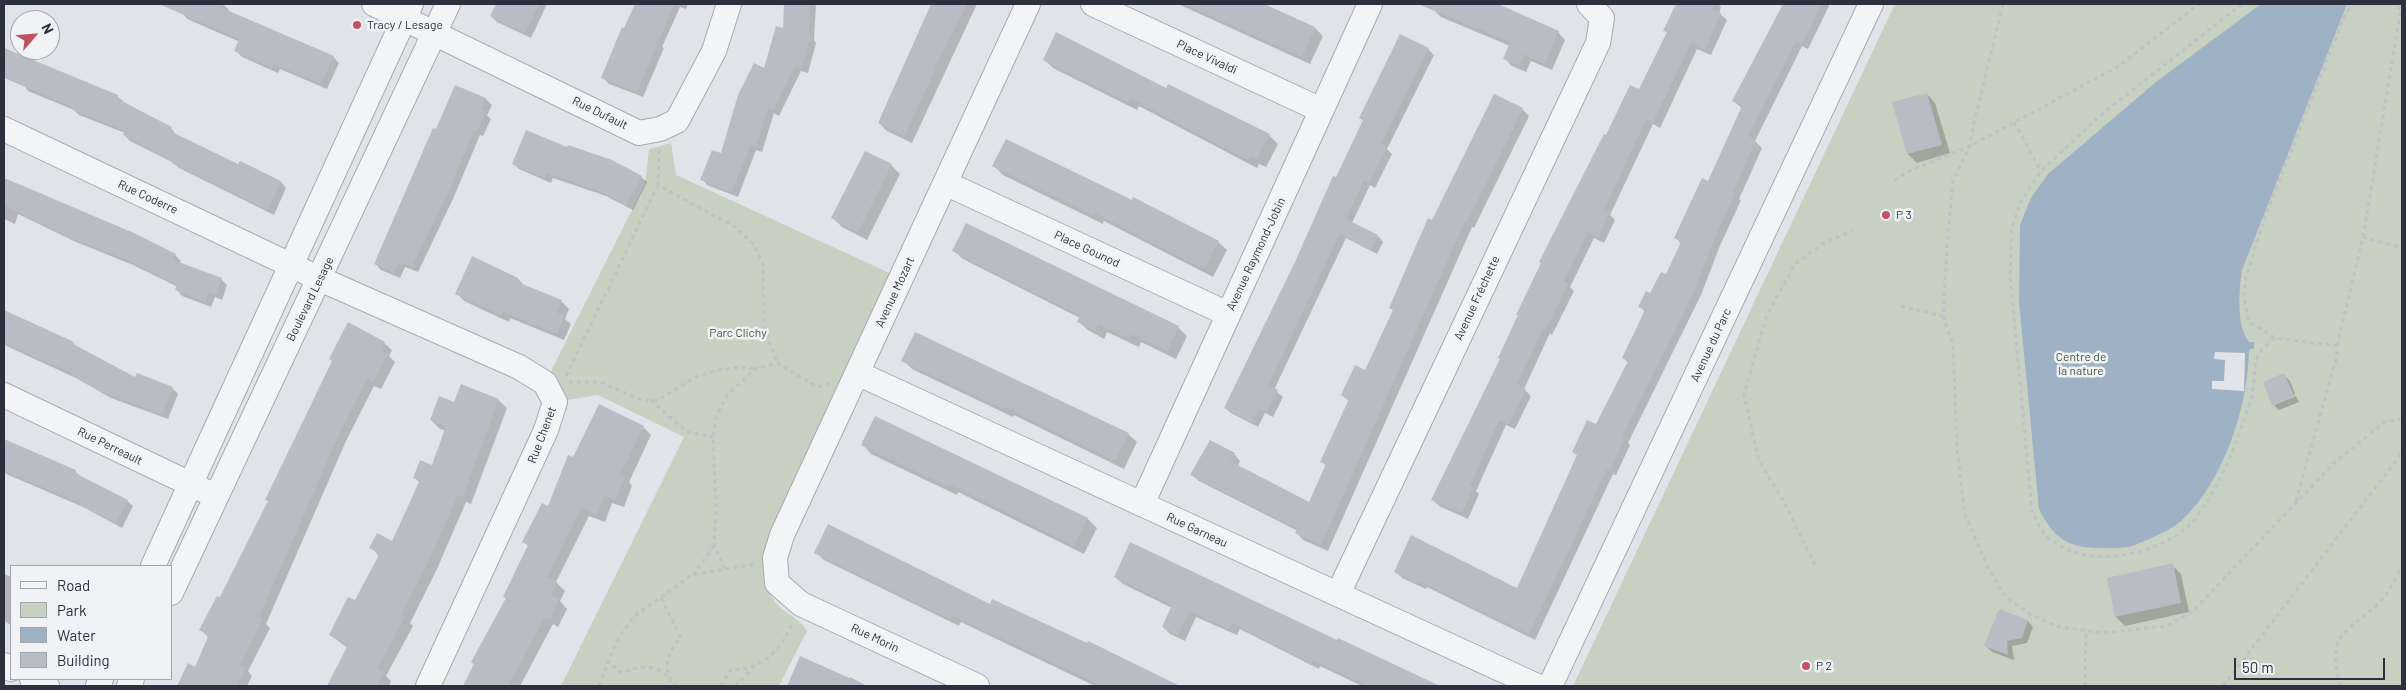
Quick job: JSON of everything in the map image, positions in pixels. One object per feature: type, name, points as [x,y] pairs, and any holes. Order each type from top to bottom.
[{"type":"street","name":"Rue Dufault","points":[[374,4],[408,11],[436,33],[639,133],[660,129],[677,121],[714,51],[729,4]]},
{"type":"street","name":"Boulevard Lesage","points":[[172,591],[448,4]]},
{"type":"street","name":"Avenue Mozart","points":[[777,583],[775,558],[782,535],[1028,4]]},
{"type":"street","name":"Place Vivaldi","points":[[1093,4],[1321,110]]},
{"type":"street","name":"Avenue Raymond-Jobin","points":[[1142,504],[1370,4]]},
{"type":"street","name":"Avenue Fréchette","points":[[1338,594],[1598,43],[1602,18],[1589,4]]},
{"type":"street","name":"Avenue du Parc","points":[[1550,686],[1871,4]]},
{"type":"street","points":[[153,565],[408,11]]},
{"type":"street","name":"Rue Coderre","points":[[4,129],[292,265]]},
{"type":"street","name":"Place Gounod","points":[[945,183],[1228,314]]},
{"type":"street","name":"Rue Chenet","points":[[292,265],[519,366],[545,383],[555,402],[546,430],[428,686]]},
{"type":"street","name":"Rue Garneau","points":[[857,373],[1537,686]]},
{"type":"street","name":"Rue Perreault","points":[[4,395],[216,496]]},
{"type":"street","name":"Rue Morin","points":[[777,583],[801,604],[978,686]]},
{"type":"street","points":[[34,680],[47,686]]},
{"type":"path","points":[[2003,4],[1970,146],[1954,181],[1948,232],[1943,316],[1953,345],[1958,449],[1965,514],[1987,566],[2006,597],[2030,614],[2056,626],[2102,633],[2167,626],[2193,611],[2334,462],[2386,420],[2402,419]]},
{"type":"path","points":[[1894,180],[1907,172],[1970,146],[2119,66],[2199,4]]},
{"type":"path","points":[[2242,4],[2101,115],[2041,171],[2021,201],[2012,227],[2010,275],[2032,511],[2040,528],[2052,540],[2069,549],[2086,554],[2112,557],[2131,555],[2159,545],[2185,529],[2208,500],[2234,450],[2252,396],[2258,355],[2275,338]]},
{"type":"path","points":[[2338,346],[2275,338],[2248,321],[2244,296],[2246,277],[2266,214],[2341,26],[2352,4]]},
{"type":"path","points":[[2296,501],[2337,356],[2363,237],[2402,8],[2394,4]]},
{"type":"path","points":[[2014,122],[2041,171]]},
{"type":"path","points":[[660,129],[658,185],[563,382],[600,382],[642,400],[658,400],[696,377],[717,370],[742,367],[755,369],[777,363]]},
{"type":"path","points":[[658,185],[737,228],[753,244],[763,262],[764,326],[777,363],[818,387],[857,373]]},
{"type":"path","points":[[1815,564],[1783,500],[1759,461],[1744,395],[1767,315],[1795,264],[1822,244],[1852,230]]},
{"type":"path","points":[[2363,237],[2402,248]]},
{"type":"path","points":[[1901,306],[1943,316]]},
{"type":"path","points":[[725,569],[714,545],[716,507],[713,437],[716,418],[727,396],[755,369]]},
{"type":"path","points":[[651,400],[687,432],[713,437]]},
{"type":"path","points":[[2223,686],[2402,453]]},
{"type":"path","points":[[599,686],[607,660],[616,642],[633,617],[692,575],[714,545]]},
{"type":"path","points":[[692,575],[768,562],[775,558]]},
{"type":"path","points":[[2340,686],[2336,670],[2335,648],[2344,632],[2381,601],[2402,566]]},
{"type":"path","points":[[661,598],[681,638],[669,652],[667,669],[672,686]]},
{"type":"path","points":[[735,686],[783,643],[801,604]]},
{"type":"path","points":[[2085,686],[2086,630]]},
{"type":"path","points":[[607,660],[621,673],[644,666],[652,667],[676,686]]},
{"type":"path","points":[[721,686],[731,669],[754,668]]},
{"type":"green space","name":"Centre de la nature","points":[[1895,4],[2402,4],[2402,686],[1573,686]]},
{"type":"green space","name":"Parc Clichy","points":[[671,143],[676,175],[896,276],[768,577],[770,593],[775,602],[804,626],[807,631],[779,686],[561,686],[684,437],[598,395],[555,402],[545,383],[645,184],[649,149]]},
{"type":"water","points":[[2261,4],[2347,4],[2242,270],[2239,297],[2240,317],[2245,335],[2249,342],[2254,342],[2254,348],[2249,350],[2244,395],[2231,441],[2210,485],[2197,504],[2172,528],[2125,548],[2089,548],[2071,544],[2063,540],[2050,528],[2039,509],[2019,302],[2020,225],[2031,198],[2048,174],[2156,82]]},
{"type":"pier","points":[[2215,352],[2245,353],[2244,391],[2212,389],[2212,381],[2224,381],[2225,360],[2214,359]]},
{"type":"building","points":[[159,4],[224,4],[222,8],[334,56],[321,84],[274,64],[272,68],[234,51],[239,39]]},
{"type":"building","points":[[496,4],[539,4],[525,33],[490,16]]},
{"type":"building","points":[[635,4],[674,4],[637,92],[601,78],[622,27],[624,28]]},
{"type":"building","points":[[784,4],[810,4],[809,35],[811,36],[802,68],[795,66],[773,111],[768,108],[756,147],[750,145],[732,192],[700,180],[712,150],[721,153],[738,95],[754,63],[764,68],[776,26],[783,28]]},
{"type":"building","points":[[931,4],[967,4],[934,69],[904,136],[878,123]]},
{"type":"building","points":[[1184,4],[1264,4],[1315,27],[1302,57]]},
{"type":"building","points":[[1418,4],[1498,4],[1559,31],[1544,64],[1524,54],[1519,66],[1503,59],[1510,42]]},
{"type":"building","points":[[1676,4],[1714,4],[1712,9],[1721,13],[1705,50],[1691,43],[1653,122],[1646,119],[1604,210],[1609,212],[1598,237],[1588,232],[1563,281],[1568,284],[1546,329],[1543,328],[1517,384],[1526,389],[1509,424],[1499,420],[1470,485],[1473,487],[1462,513],[1431,500],[1500,359],[1498,358],[1518,315],[1516,315],[1541,263],[1539,262],[1604,134],[1606,135],[1630,85],[1639,89],[1667,32],[1663,31]]},
{"type":"building","points":[[1783,4],[1821,4],[1802,44],[1796,41],[1748,136],[1756,140],[1733,192],[1735,193],[1695,289],[1622,436],[1625,438],[1610,470],[1607,469],[1529,634],[1420,581],[1419,584],[1394,572],[1411,535],[1517,588],[1577,455],[1572,452],[1587,420],[1596,424],[1628,361],[1622,358],[1645,310],[1638,307],[1646,291],[1650,293],[1661,272],[1666,274],[1681,242],[1674,238],[1702,178],[1708,181],[1742,106],[1732,101]]},
{"type":"building","points":[[1056,32],[1166,88],[1168,84],[1270,134],[1256,159],[1250,156],[1248,160],[1130,98],[1128,102],[1043,60]]},
{"type":"building","points":[[1400,34],[1429,48],[1381,144],[1387,147],[1369,183],[1364,180],[1346,219],[1378,235],[1371,250],[1340,233],[1268,385],[1278,390],[1267,412],[1259,408],[1252,422],[1224,408],[1295,262],[1333,176],[1336,177],[1363,120],[1359,118]]},
{"type":"building","points":[[4,48],[10,50],[10,60],[33,60],[118,95],[117,99],[172,127],[170,131],[238,164],[240,161],[281,181],[268,210],[172,163],[173,161],[123,135],[125,131],[4,78]]},
{"type":"building","points":[[455,85],[486,98],[481,110],[486,112],[477,131],[474,130],[448,193],[412,267],[399,262],[394,273],[374,264],[433,128],[436,129]]},
{"type":"building","points":[[1927,93],[1942,145],[1907,154],[1892,102]]},
{"type":"building","points":[[1494,94],[1523,108],[1467,222],[1465,221],[1321,545],[1295,533],[1297,528],[1190,475],[1210,440],[1235,453],[1230,461],[1309,502],[1326,464],[1320,462],[1349,399],[1341,395],[1355,365],[1365,370],[1393,310],[1389,308],[1428,218],[1432,220]]},
{"type":"building","points":[[526,130],[567,147],[568,145],[612,160],[642,176],[626,205],[599,191],[547,173],[545,178],[512,164]]},
{"type":"building","points":[[1006,139],[1132,200],[1133,197],[1219,241],[1204,269],[1095,213],[1094,216],[992,166]]},
{"type":"building","points":[[865,151],[892,164],[858,232],[831,218]]},
{"type":"building","points":[[4,178],[134,233],[176,254],[173,260],[222,278],[216,295],[209,292],[205,302],[175,290],[177,285],[125,259],[69,237],[4,205]]},
{"type":"building","points":[[966,223],[1179,326],[1167,351],[1132,334],[1130,339],[1098,324],[1095,331],[1077,322],[1080,315],[952,251]]},
{"type":"building","points":[[472,256],[518,278],[517,282],[562,300],[557,313],[564,316],[557,334],[503,312],[501,315],[455,294]]},
{"type":"building","points":[[4,310],[74,342],[73,344],[135,377],[137,373],[173,387],[162,414],[104,393],[73,376],[74,374],[4,343]]},
{"type":"building","points":[[348,322],[385,342],[381,350],[388,354],[373,383],[367,379],[339,434],[259,617],[263,619],[240,665],[246,667],[237,686],[177,686],[188,663],[195,667],[209,635],[199,630],[217,596],[220,597],[268,501],[265,500],[332,361],[329,359]]},
{"type":"building","points":[[915,332],[1129,433],[1115,461],[1005,407],[1004,409],[901,361]]},
{"type":"building","points":[[2284,373],[2294,396],[2272,405],[2263,382]]},
{"type":"building","points":[[461,384],[499,399],[463,496],[458,495],[429,560],[401,615],[405,617],[377,669],[384,672],[376,686],[327,686],[348,645],[329,635],[348,597],[355,600],[380,553],[369,548],[377,533],[392,541],[420,480],[413,478],[420,460],[432,465],[446,426],[430,420],[439,396],[454,402]]},
{"type":"building","points":[[599,404],[644,426],[620,475],[625,476],[616,500],[604,495],[597,515],[581,508],[547,577],[557,582],[551,595],[559,599],[550,619],[545,617],[508,686],[463,686],[474,664],[471,662],[506,598],[503,597],[528,545],[522,542],[542,503],[548,506],[568,455],[573,457]]},
{"type":"building","points":[[875,416],[1088,518],[1074,546],[949,484],[948,487],[861,445]]},
{"type":"building","points":[[4,439],[76,470],[75,473],[128,500],[116,523],[80,505],[81,503],[4,471]]},
{"type":"building","points":[[828,524],[990,604],[992,599],[1087,643],[1088,641],[1180,686],[1102,686],[952,615],[950,619],[814,553]]},
{"type":"building","points":[[1130,542],[1337,640],[1338,638],[1440,686],[1368,686],[1313,660],[1311,663],[1232,623],[1230,629],[1189,611],[1178,635],[1162,627],[1172,605],[1114,577]]},
{"type":"building","points":[[2173,563],[2181,603],[2115,617],[2107,578]]},
{"type":"building","points":[[1999,609],[2028,620],[2022,638],[2007,641],[2008,655],[1984,646]]},
{"type":"building","points":[[800,656],[867,686],[787,686]]},
{"type":"place","name":"Tracy / Lesage","points":[[357,25]]},
{"type":"place","name":"P 3","points":[[1886,215]]},
{"type":"place","name":"P 2","points":[[1806,666]]}]
